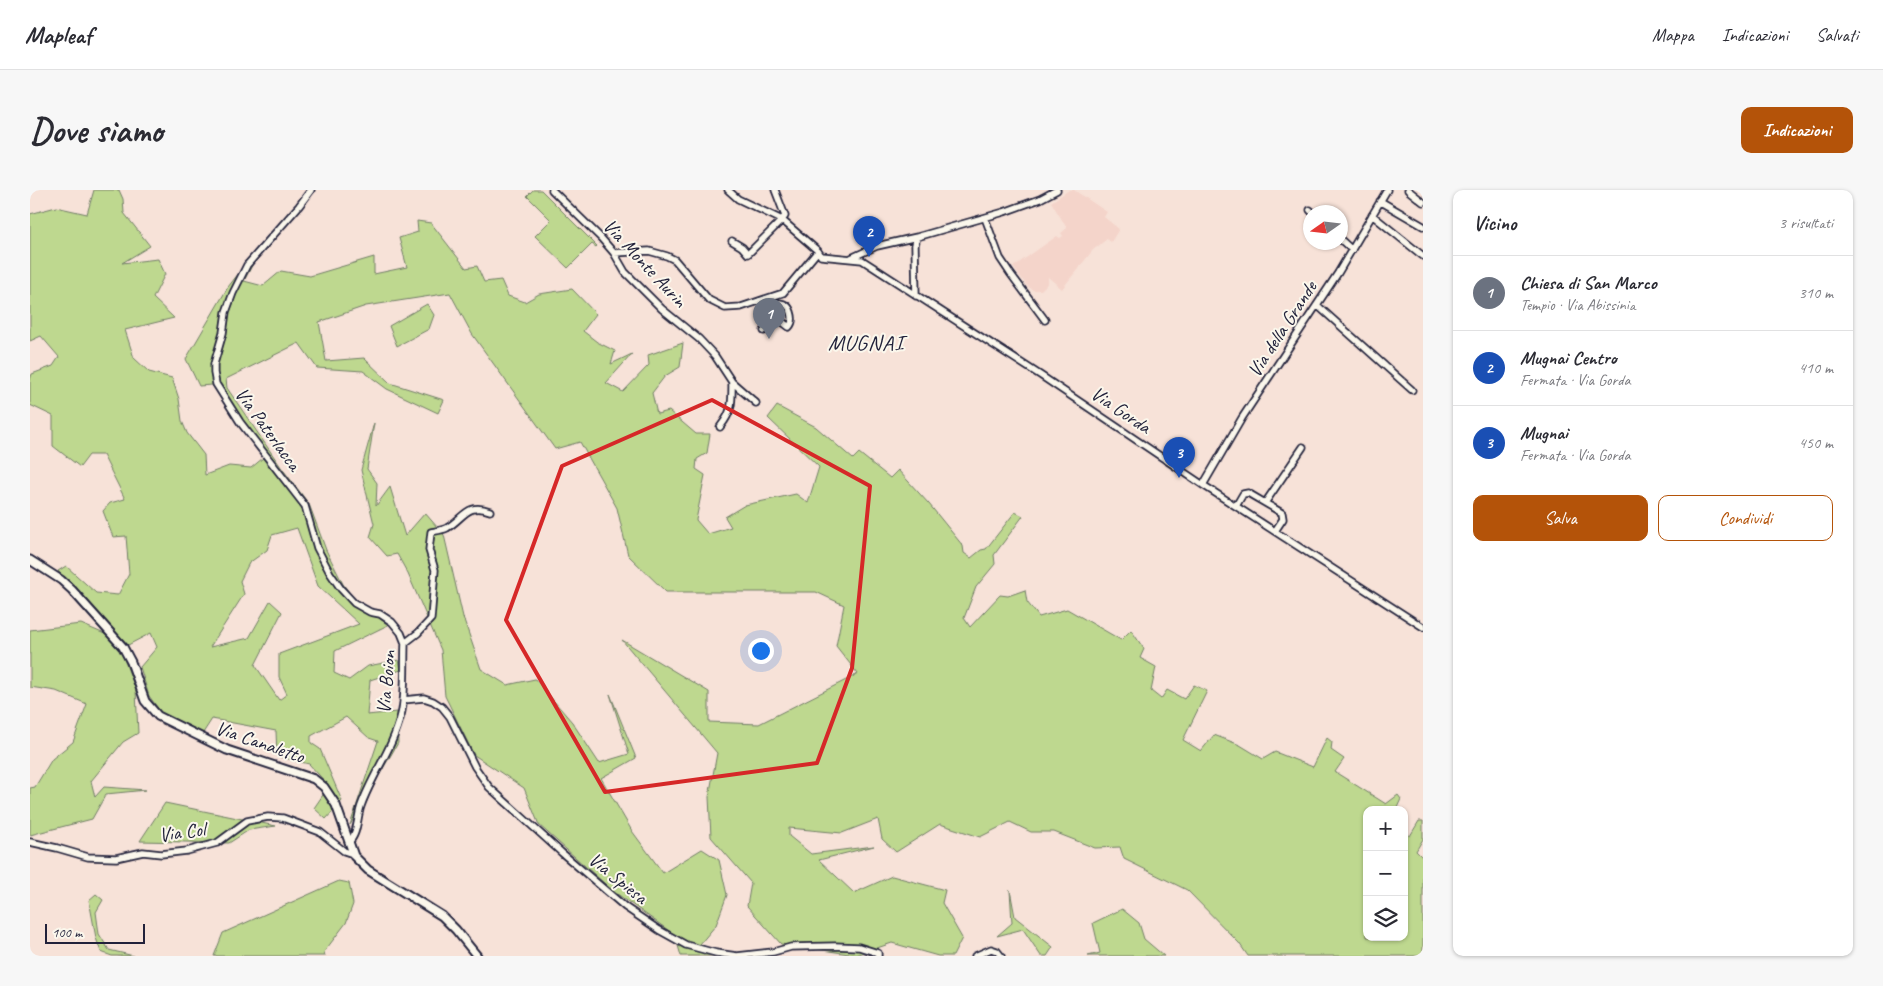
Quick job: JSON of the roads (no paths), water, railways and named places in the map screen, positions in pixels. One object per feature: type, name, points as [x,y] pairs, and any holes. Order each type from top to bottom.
[{"type":"street","name":"Via Paterlacca","points":[[311,190],[247,265],[233,293],[226,312],[223,333],[214,364],[216,384],[240,422],[305,506],[317,548],[341,589],[354,603],[370,612],[380,614],[392,622],[405,643]]},
{"type":"street","name":"Via Monte Aurin","points":[[552,190],[601,238],[614,253],[625,272],[662,309],[699,339],[716,356],[732,382],[756,404]]},
{"type":"street","points":[[728,190],[738,199],[782,220],[818,251],[821,256],[851,258],[877,246],[984,218],[1040,199],[1057,190]]},
{"type":"street","points":[[732,241],[742,247],[748,254],[782,220],[785,216],[775,190]]},
{"type":"street","name":"Via della Grande","points":[[1203,485],[1242,418],[1352,250],[1387,190]]},
{"type":"street","points":[[1408,190],[1423,202]]},
{"type":"street","points":[[1380,201],[1423,226]]},
{"type":"street","points":[[1372,215],[1423,256]]},
{"type":"street","points":[[984,218],[1000,258],[1045,320]]},
{"type":"street","points":[[916,296],[915,245],[917,237]]},
{"type":"street","points":[[1348,246],[1352,250]]},
{"type":"street","points":[[614,253],[649,251],[667,256],[675,260],[709,300],[725,308],[741,307],[783,293],[818,251]]},
{"type":"street","name":"Via Gorda","points":[[851,258],[862,260],[1040,375],[1203,485],[1423,627]]},
{"type":"street","points":[[758,301],[762,303],[782,303],[790,309],[792,314],[792,324],[789,327],[776,317],[764,330]]},
{"type":"street","points":[[1317,305],[1412,390]]},
{"type":"street","points":[[720,427],[728,417],[732,406],[732,382]]},
{"type":"street","points":[[1265,503],[1303,447]]},
{"type":"street","points":[[1236,506],[1245,493],[1250,493],[1283,515],[1283,519],[1275,531]]},
{"type":"street","name":"Via Boion","points":[[349,842],[354,833],[369,785],[390,750],[402,714],[405,643],[431,620],[435,570],[429,550],[431,532],[447,528],[466,511],[481,508],[490,511]]},
{"type":"street","name":"Via Canaletto","points":[[30,560],[55,576],[72,590],[123,647],[131,662],[145,701],[153,713],[173,725],[227,750],[314,779],[324,788],[336,805],[356,859],[368,870],[442,916],[456,930],[475,956]]},
{"type":"street","name":"Via Spiesa","points":[[402,700],[424,698],[442,707],[450,717],[475,767],[489,787],[562,853],[625,906],[679,942],[716,953],[737,956],[773,952],[791,947],[836,946],[859,947],[872,950],[878,953],[878,956]]},
{"type":"street","name":"Via Col","points":[[30,842],[88,857],[116,858],[143,852],[161,854],[187,851],[217,843],[247,821],[268,817],[283,818],[311,828],[320,832],[344,851],[353,854]]},
{"type":"street","points":[[975,956],[991,949],[997,950],[1001,956]]},
{"type":"place","name":"Mugnai Centro","points":[[869,257]]},
{"type":"place","name":"Chiesa di San Marco","points":[[769,339]]},
{"type":"place","name":"Mugnai","points":[[1179,478]]},
{"type":"district","name":"MUGNAI","points":[[866,343]]}]
